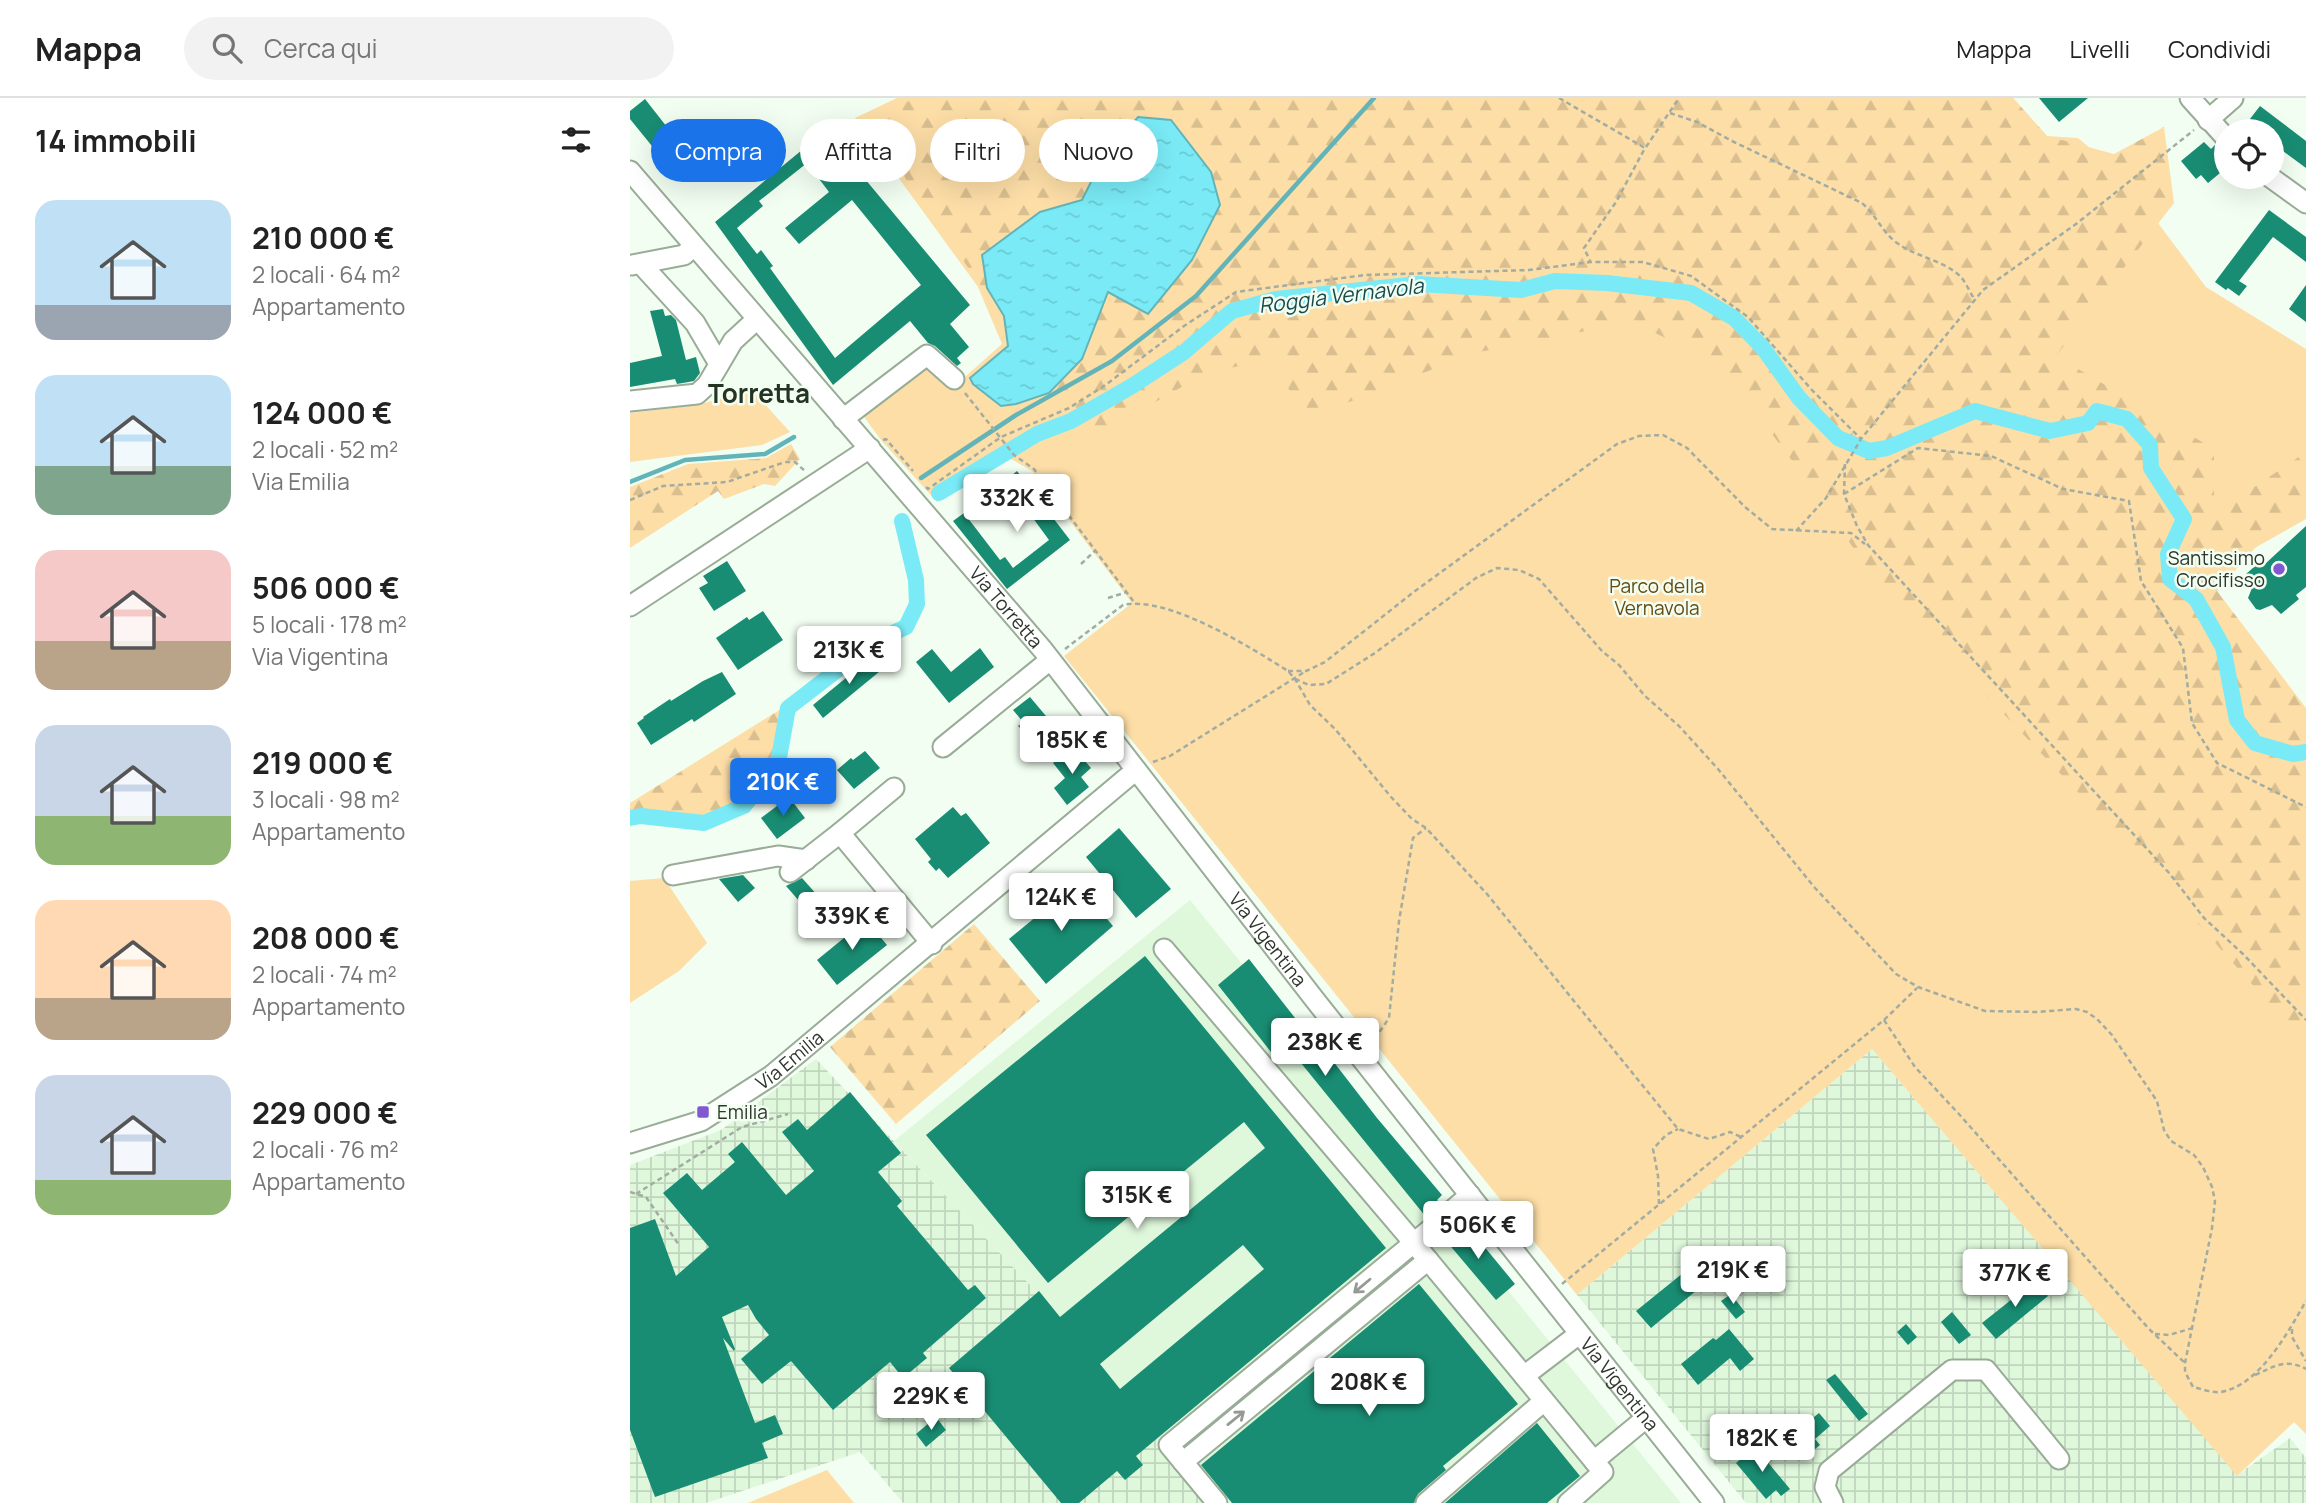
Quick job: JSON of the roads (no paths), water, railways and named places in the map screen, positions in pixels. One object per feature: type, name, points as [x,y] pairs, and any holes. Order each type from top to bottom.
[{"type":"street","points":[[2190,98],[2214,126]]},
{"type":"street","points":[[2208,120],[2233,98]]},
{"type":"street","name":"Via Torretta","points":[[630,171],[693,247],[1053,658],[1136,770]]},
{"type":"street","points":[[2284,187],[2306,203]]},
{"type":"street","points":[[636,265],[684,255],[693,247]]},
{"type":"street","points":[[636,265],[695,323],[719,364]]},
{"type":"street","points":[[630,401],[697,394],[707,385],[733,341],[757,319]]},
{"type":"street","points":[[844,419],[927,355],[954,379]]},
{"type":"street","points":[[630,606],[870,448]]},
{"type":"street","points":[[943,747],[1053,658]]},
{"type":"street","name":"Via Emilia","points":[[630,1143],[701,1121],[771,1076],[932,944],[1136,770]]},
{"type":"street","name":"Via Vigentina","points":[[1136,770],[1714,1503]]},
{"type":"street","points":[[790,872],[894,788]]},
{"type":"street","points":[[840,833],[932,944]]},
{"type":"street","points":[[673,874],[778,856],[806,860]]},
{"type":"street","points":[[1164,949],[1414,1243],[1603,1472],[1568,1503]]},
{"type":"street","points":[[1448,1213],[1470,1195]]},
{"type":"street","points":[[1217,1503],[1170,1445],[1433,1227]]},
{"type":"street","points":[[1183,1462],[1428,1260]]},
{"type":"street","points":[[1524,1376],[1579,1334]]},
{"type":"street","points":[[1833,1503],[1825,1487],[1829,1471],[1952,1370],[1986,1370],[2059,1459]]},
{"type":"street","points":[[1426,1503],[1544,1401]]},
{"type":"street","points":[[1594,1461],[1646,1418]]},
{"type":"water","points":[[1138,117],[1171,120],[1211,172],[1220,205],[1192,260],[1148,314],[1108,292],[1082,359],[1049,393],[1001,406],[973,384],[970,378],[1008,346],[1004,316],[987,288],[982,255],[1040,212],[1082,200],[1091,182],[1158,182],[1158,119],[1136,119]]},
{"type":"waterway","points":[[921,478],[1016,415],[1112,361],[1196,296],[1374,98]]},
{"type":"waterway","name":"Roggia Vernavola","points":[[939,493],[1037,434],[1071,421],[1132,386],[1184,352],[1232,311],[1276,299],[1418,284],[1521,290],[1555,281],[1607,283],[1691,293],[1734,318],[1763,348],[1799,398],[1838,438],[1869,451],[1887,448],[1975,411],[2050,431],[2088,423],[2097,411],[2127,419],[2150,445],[2151,468],[2184,519],[2168,554],[2170,579],[2196,599],[2223,647],[2237,720],[2255,743],[2293,754],[2306,752]]},
{"type":"waterway","points":[[630,482],[685,460],[765,454],[794,437]]},
{"type":"waterway","name":"Roggia Vernavola","points":[[630,818],[641,816],[704,823],[744,806],[778,763],[788,708],[875,641],[906,627],[917,604],[916,580],[902,521]]},
{"type":"place","name":"Santissimo Crocifisso","points":[[2279,569]]},
{"type":"place","name":"Emilia","points":[[703,1112]]},
{"type":"district","name":"Torretta","points":[[759,394]]},
{"type":"park label","name":"Parco della Vernavola","points":[[1657,597]]}]
